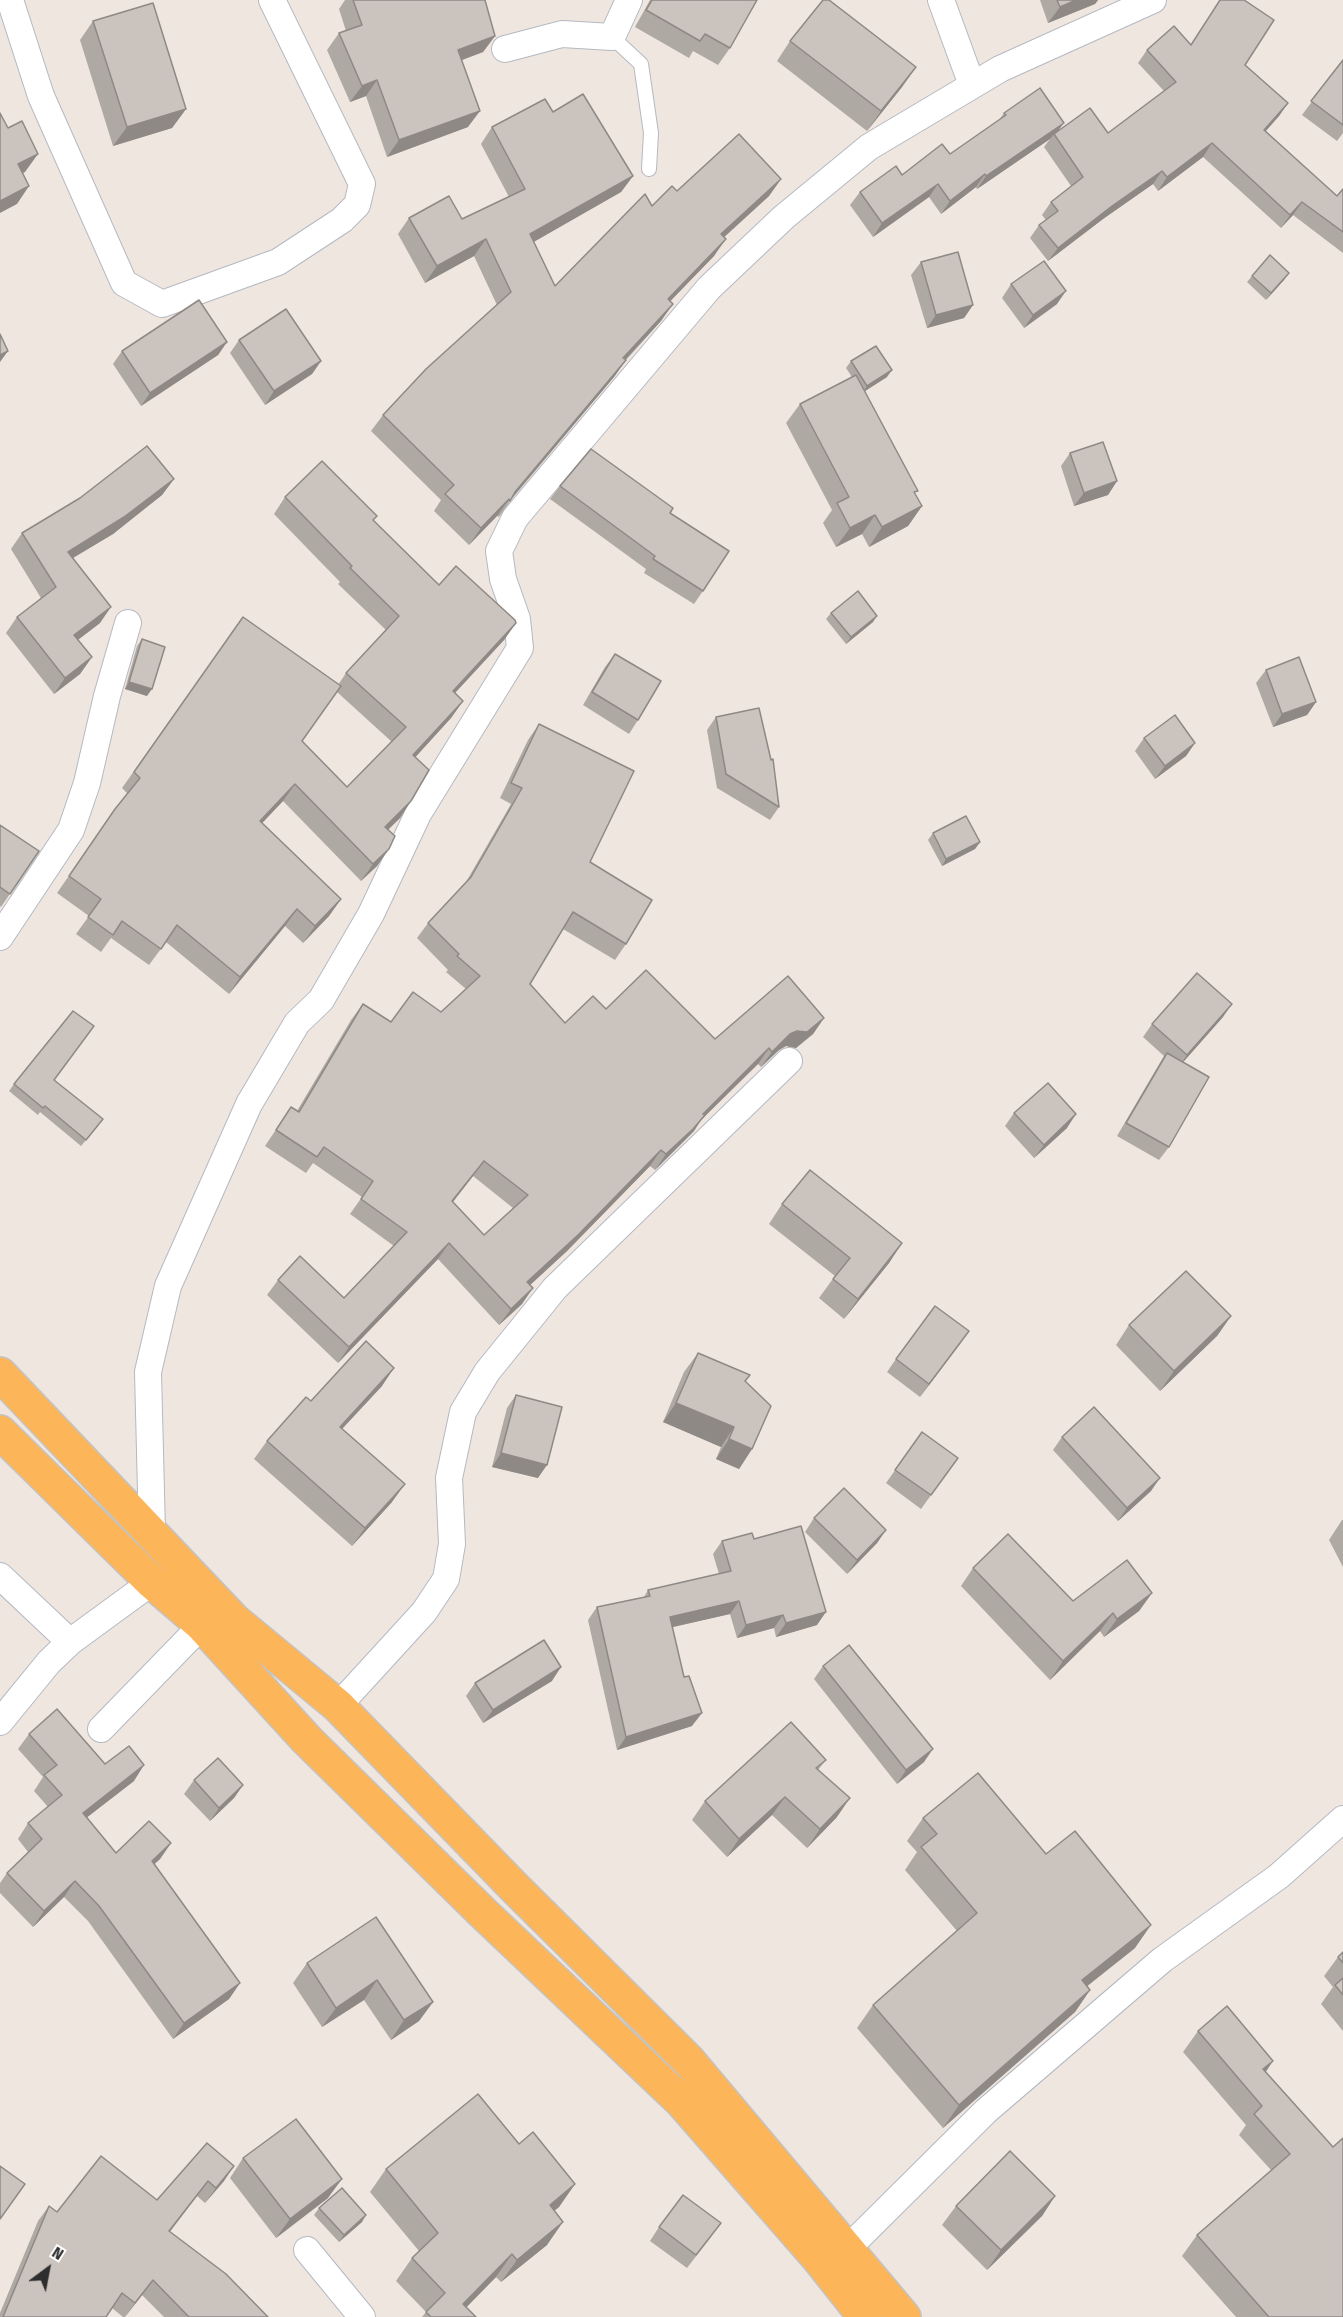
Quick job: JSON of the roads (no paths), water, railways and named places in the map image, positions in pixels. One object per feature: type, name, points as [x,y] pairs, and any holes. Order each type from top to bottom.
[{"type":"main road","points":[[0,1374],[234,1620],[338,1706],[514,1887],[689,2061],[904,2317]]},
{"type":"main road","points":[[0,1432],[152,1582],[202,1625],[315,1748],[489,1919],[681,2101],[819,2259],[865,2317]]},
{"type":"street","points":[[10,0],[41,96],[124,283],[162,304],[278,262],[342,220],[357,205],[362,184],[272,0]]},
{"type":"street","points":[[505,49],[562,34],[612,37],[629,0]]},
{"type":"street","points":[[941,0],[968,75]]},
{"type":"street","points":[[152,1532],[148,1372],[168,1286],[249,1104],[297,1023],[321,1000],[371,914],[418,814],[520,648],[517,619],[503,579],[499,550],[515,518],[709,288],[784,217],[869,147],[968,75],[1000,69],[1153,0]]},
{"type":"street","points":[[0,937],[71,830],[87,783],[107,696],[128,623]]},
{"type":"street","points":[[338,1706],[424,1612],[446,1579],[452,1544],[449,1478],[463,1412],[487,1372],[555,1288],[789,1061]]},
{"type":"street","points":[[0,1576],[70,1642]]},
{"type":"street","points":[[0,1722],[49,1662],[70,1642],[152,1582]]},
{"type":"street","points":[[101,1729],[202,1625]]},
{"type":"street","points":[[847,2249],[986,2111],[1162,1960],[1279,1876],[1343,1819]]},
{"type":"street","points":[[307,2250],[362,2317]]},
{"type":"lane","points":[[612,37],[641,64],[651,133],[649,169]]}]
